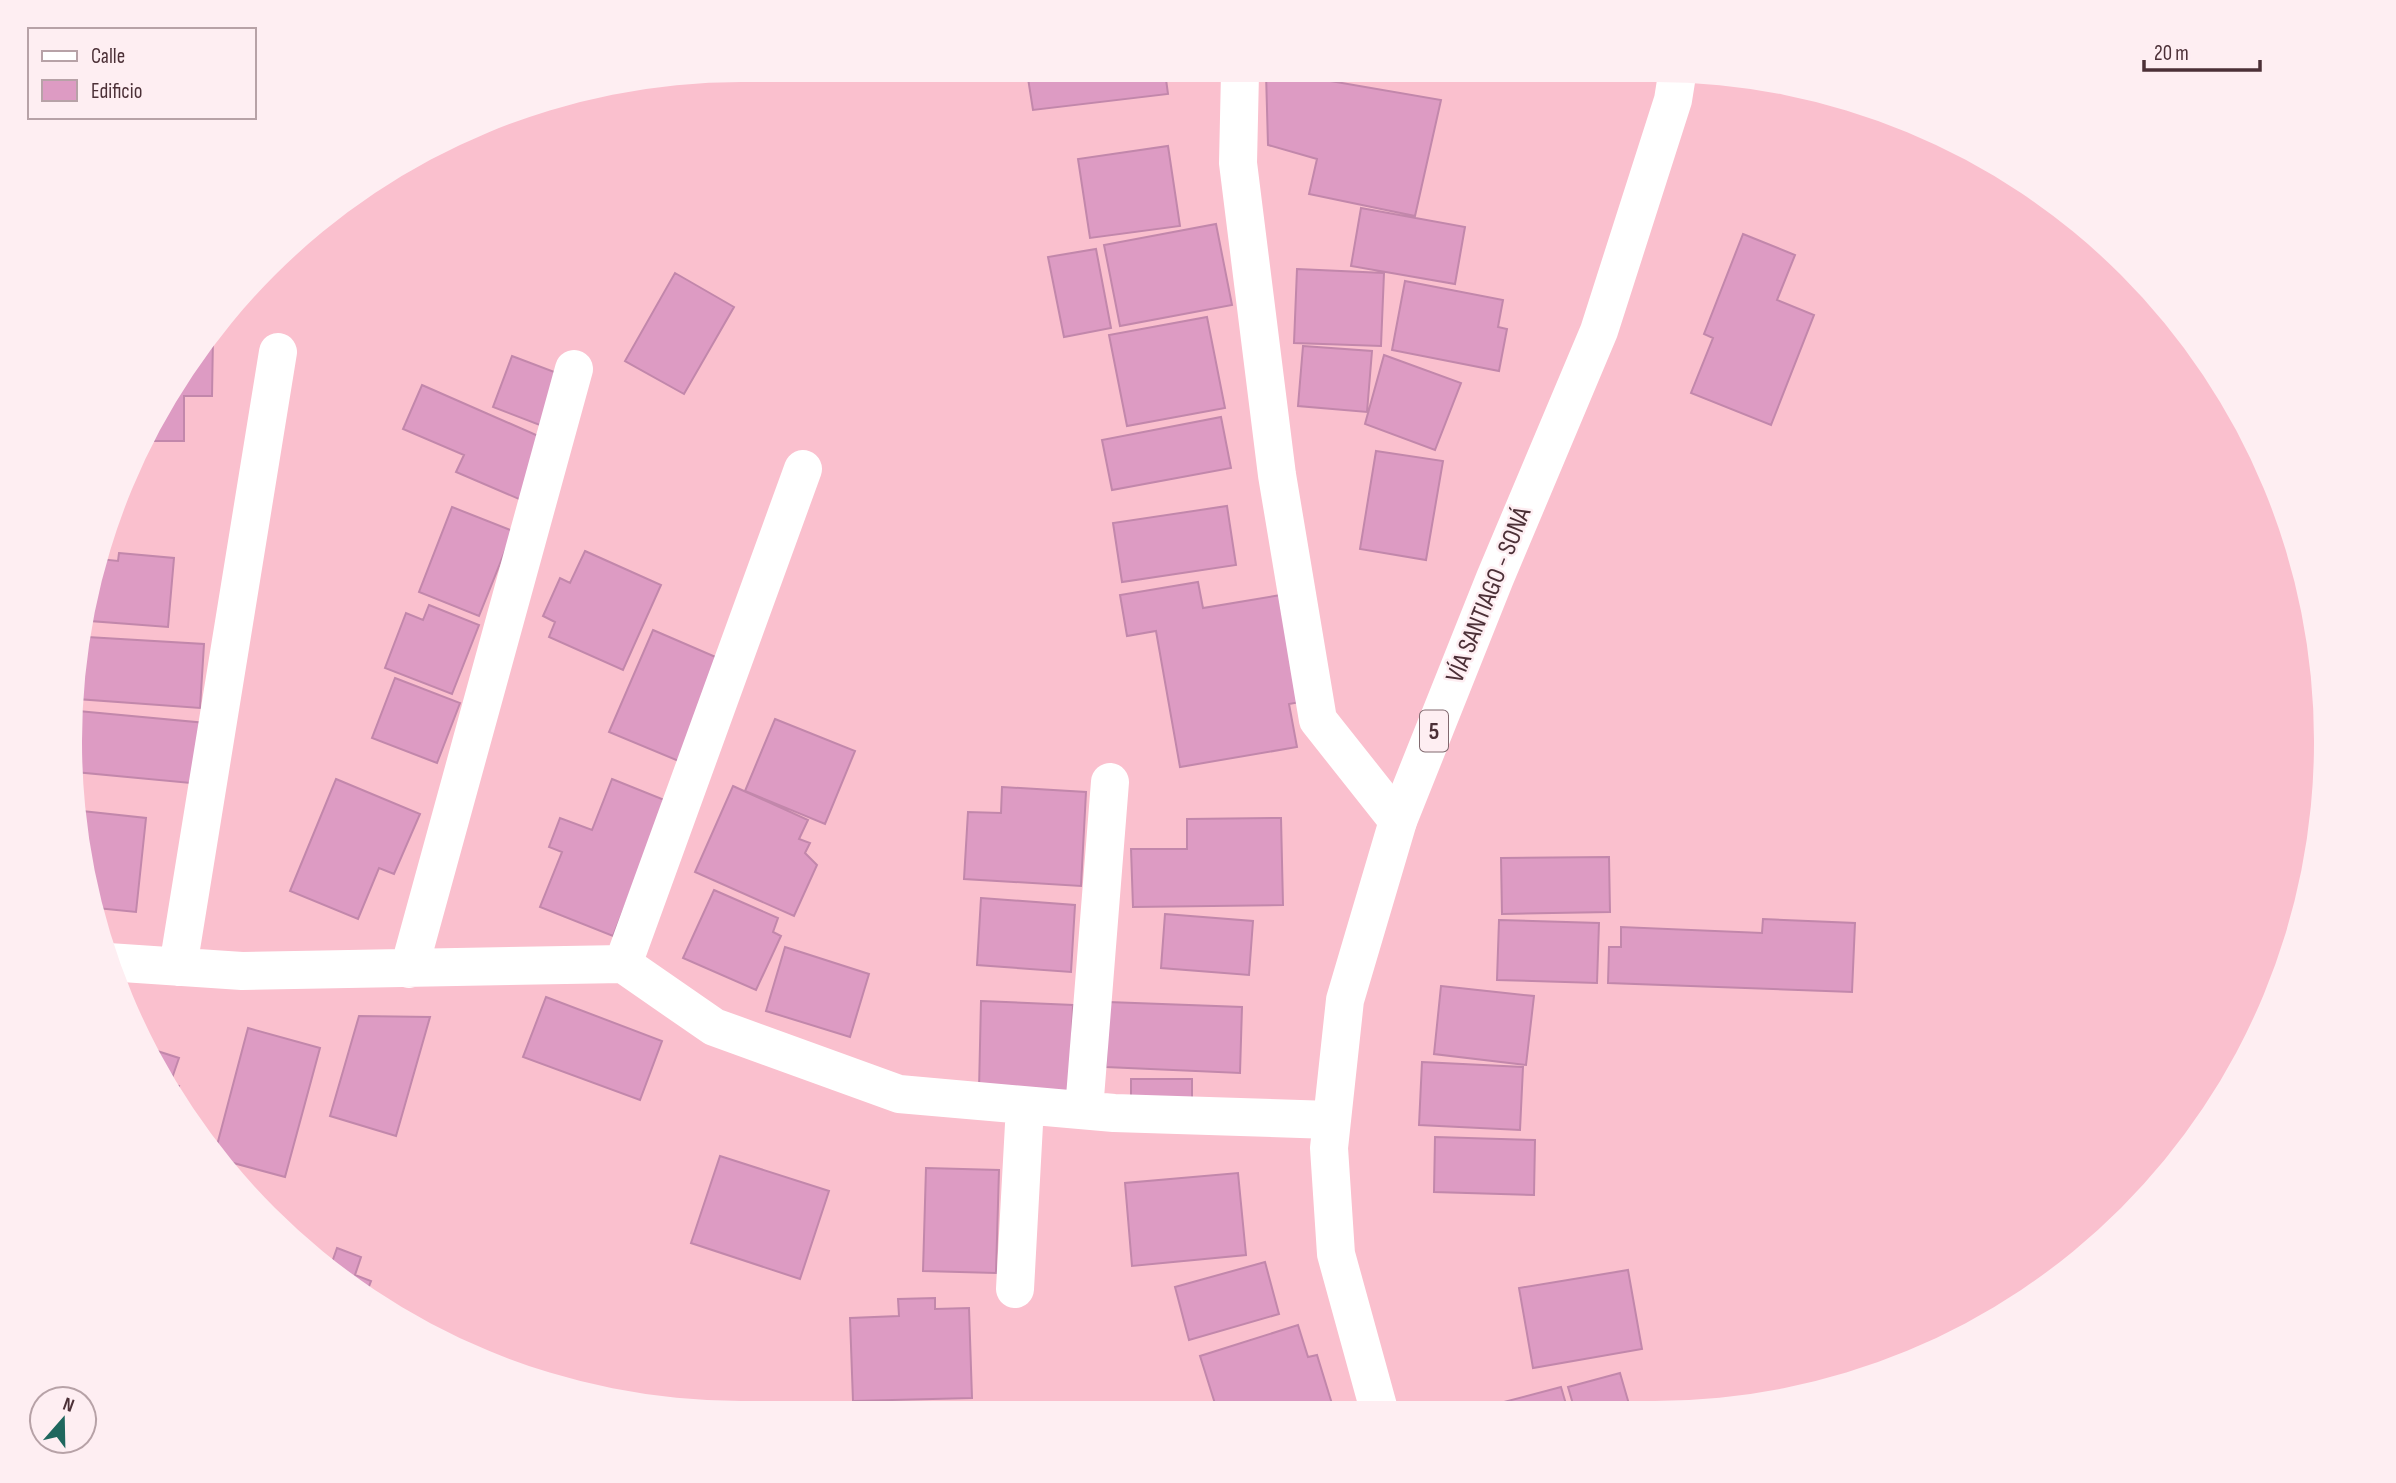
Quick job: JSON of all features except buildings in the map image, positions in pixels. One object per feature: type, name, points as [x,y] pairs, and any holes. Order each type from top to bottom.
[{"type":"street","points":[[1240,82],[1240,176],[1277,475],[1318,720],[1398,821]]},
{"type":"street","name":"VÍA SANTIAGO - SONÁ","points":[[1377,1401],[1336,1254],[1329,1148],[1345,1000],[1398,821],[1495,578],[1599,331],[1673,100],[1676,83]]},
{"type":"street","points":[[178,967],[278,352]]},
{"type":"street","points":[[409,969],[574,369]]},
{"type":"street","points":[[623,964],[803,469]]},
{"type":"street","points":[[1084,1111],[1110,782]]},
{"type":"street","points":[[121,963],[242,971],[623,964],[714,1027],[899,1094],[1084,1111],[1331,1120]]},
{"type":"street","points":[[1016,1289],[1025,1106]]}]
